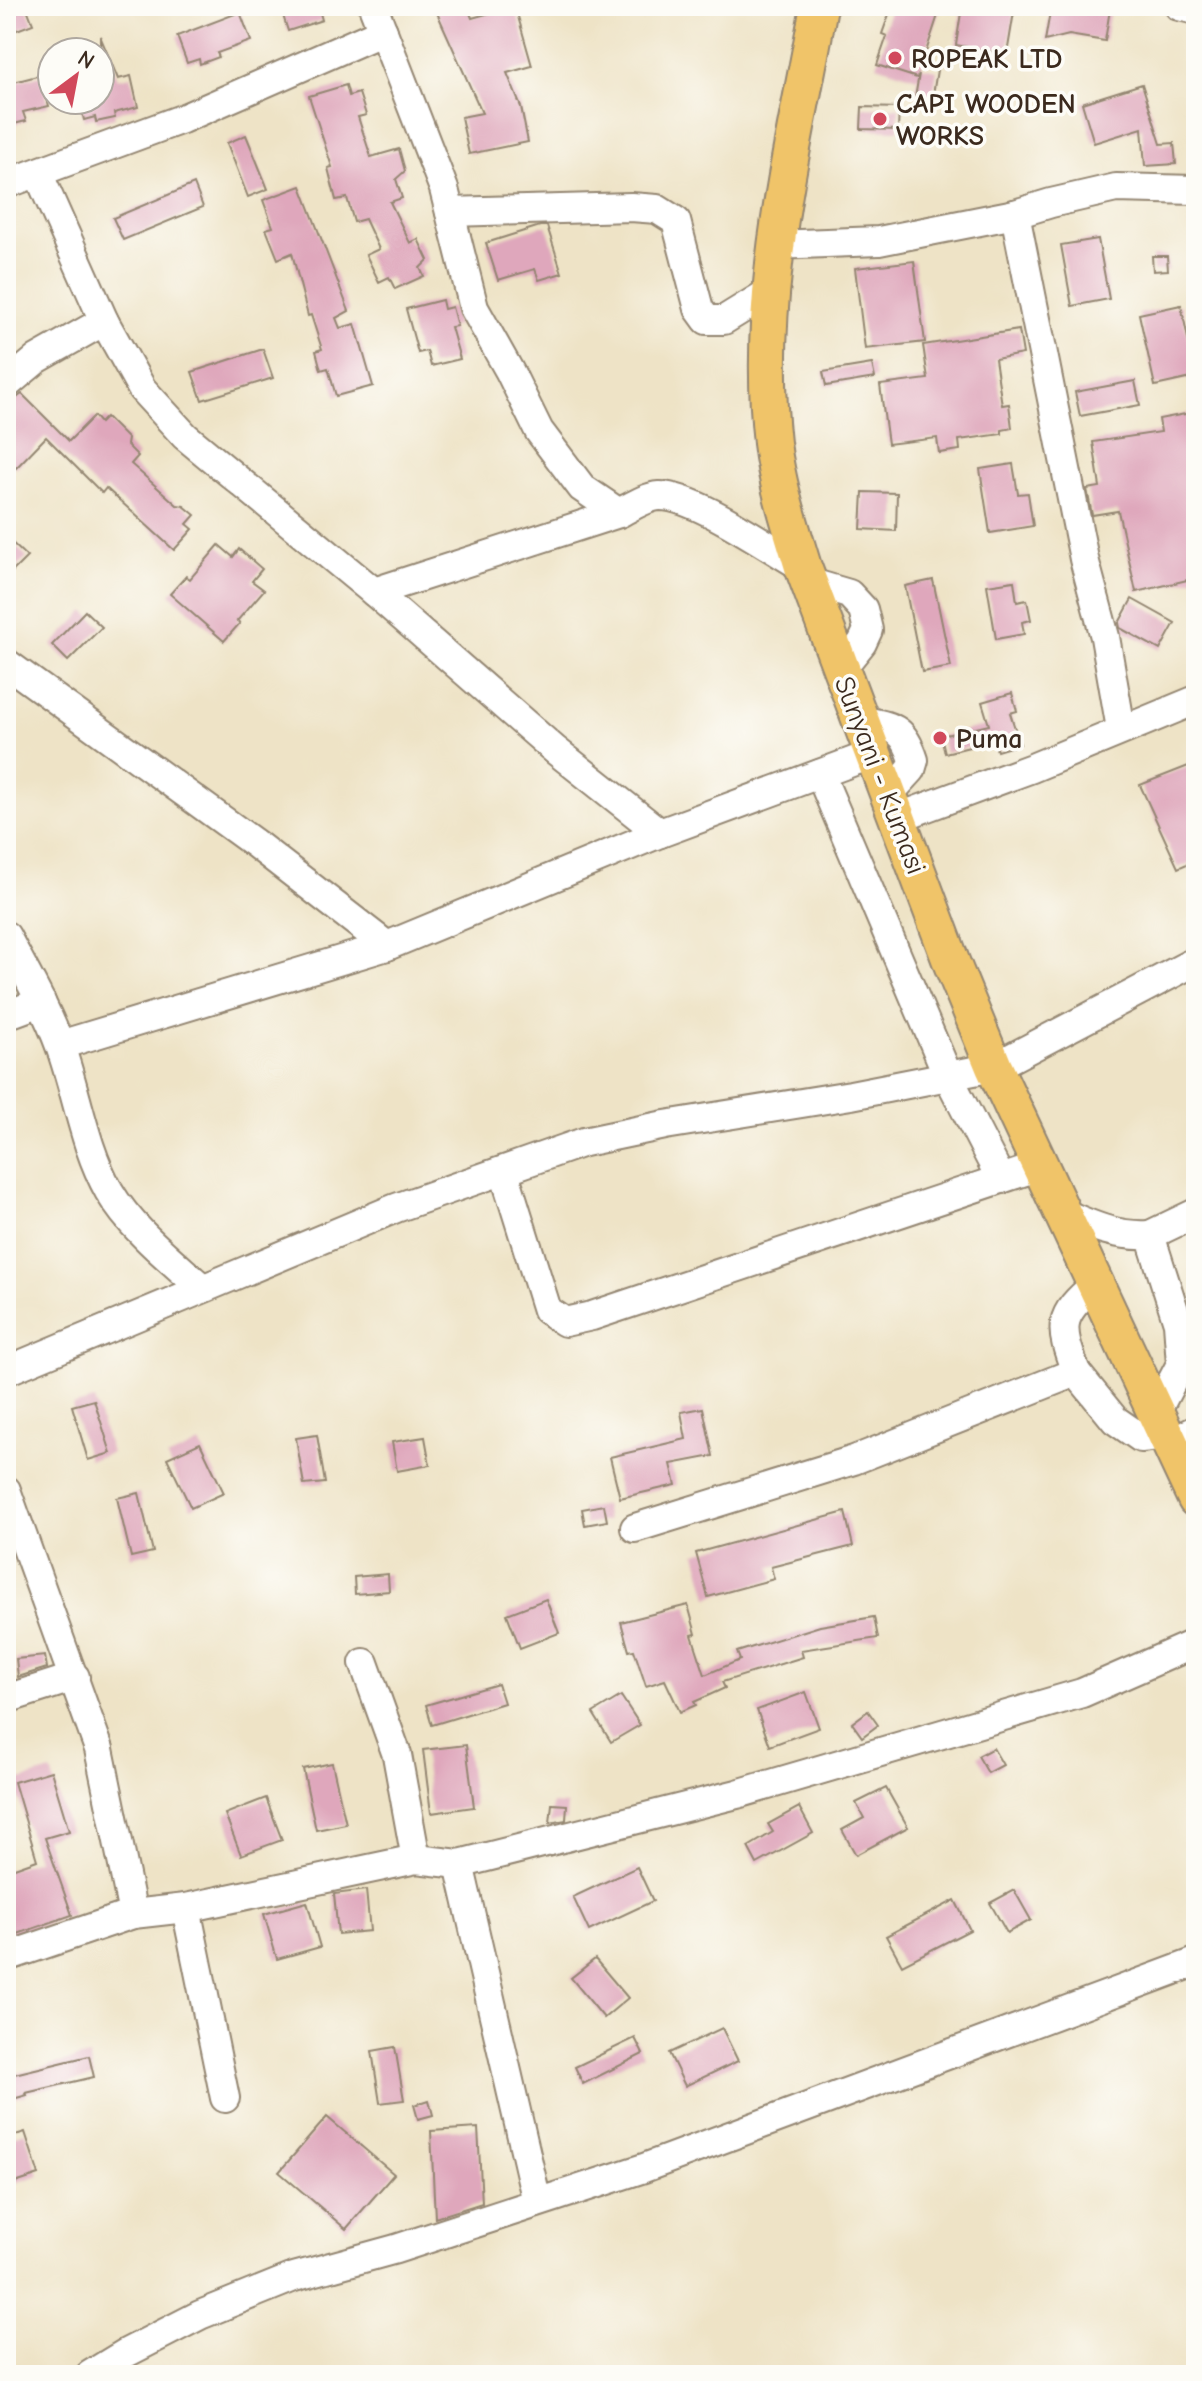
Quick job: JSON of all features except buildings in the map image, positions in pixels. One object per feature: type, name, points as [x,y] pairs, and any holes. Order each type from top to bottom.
[{"type":"main road","name":"Sunyani - Kumasi","points":[[819,6],[774,245],[768,355],[772,444],[785,508],[806,575],[892,806],[994,1067],[1096,1284],[1172,1430],[1196,1499]]},
{"type":"street","points":[[1179,6],[1196,10]]},
{"type":"street","points":[[6,184],[182,119],[378,18],[444,189],[474,308],[539,431],[582,488],[619,513]]},
{"type":"street","points":[[38,173],[104,321],[142,389],[185,436],[374,592],[555,750],[660,833]]},
{"type":"street","points":[[774,245],[879,241],[1015,214],[1116,188],[1196,190]]},
{"type":"street","points":[[450,212],[605,206],[657,209],[676,221],[699,309],[707,320],[724,320],[771,291]]},
{"type":"street","points":[[1015,214],[1084,559],[1105,637],[1121,729]]},
{"type":"street","points":[[6,385],[37,359],[104,321]]},
{"type":"street","points":[[374,592],[619,513],[655,496],[675,497],[696,505],[806,575]]},
{"type":"street","points":[[6,663],[245,836],[387,946]]},
{"type":"street","points":[[892,806],[1032,768],[1196,700]]},
{"type":"street","points":[[860,720],[895,727],[908,741],[914,760],[892,806]]},
{"type":"street","points":[[60,1045],[387,946],[660,833],[873,754]]},
{"type":"street","points":[[820,774],[948,1076],[1001,1179]]},
{"type":"street","points":[[6,936],[60,1045],[90,1143],[108,1189],[130,1222],[202,1288]]},
{"type":"street","points":[[6,1371],[396,1208],[584,1142],[994,1067],[1196,961]]},
{"type":"street","points":[[6,1015],[41,1002]]},
{"type":"street","points":[[504,1172],[547,1310],[565,1322],[592,1316],[1040,1166]]},
{"type":"street","points":[[1063,1213],[1107,1232],[1128,1236],[1150,1235],[1196,1213]]},
{"type":"street","points":[[1096,1284],[1076,1300],[1067,1313],[1064,1328],[1076,1372],[1115,1420],[1141,1438],[1172,1430],[1181,1364],[1178,1323],[1150,1235]]},
{"type":"street","points":[[635,1528],[854,1460],[1076,1372]]},
{"type":"street","points":[[6,1490],[99,1749],[133,1914]]},
{"type":"street","points":[[6,1957],[133,1914],[186,1908],[416,1859],[459,1864],[737,1794],[1082,1693],[1196,1643]]},
{"type":"street","points":[[364,1663],[397,1755],[416,1859]]},
{"type":"street","points":[[6,1699],[75,1677]]},
{"type":"street","points":[[459,1864],[537,2202]]},
{"type":"street","points":[[186,1908],[225,2098]]},
{"type":"street","points":[[90,2375],[200,2315],[294,2277],[396,2249],[644,2168],[1196,1962]]},
{"type":"place","name":"ROPEAK LTD","points":[[895,58]]},
{"type":"place","name":"CAPI WOODEN WORKS","points":[[880,119]]},
{"type":"place","name":"Puma","points":[[940,738]]}]
